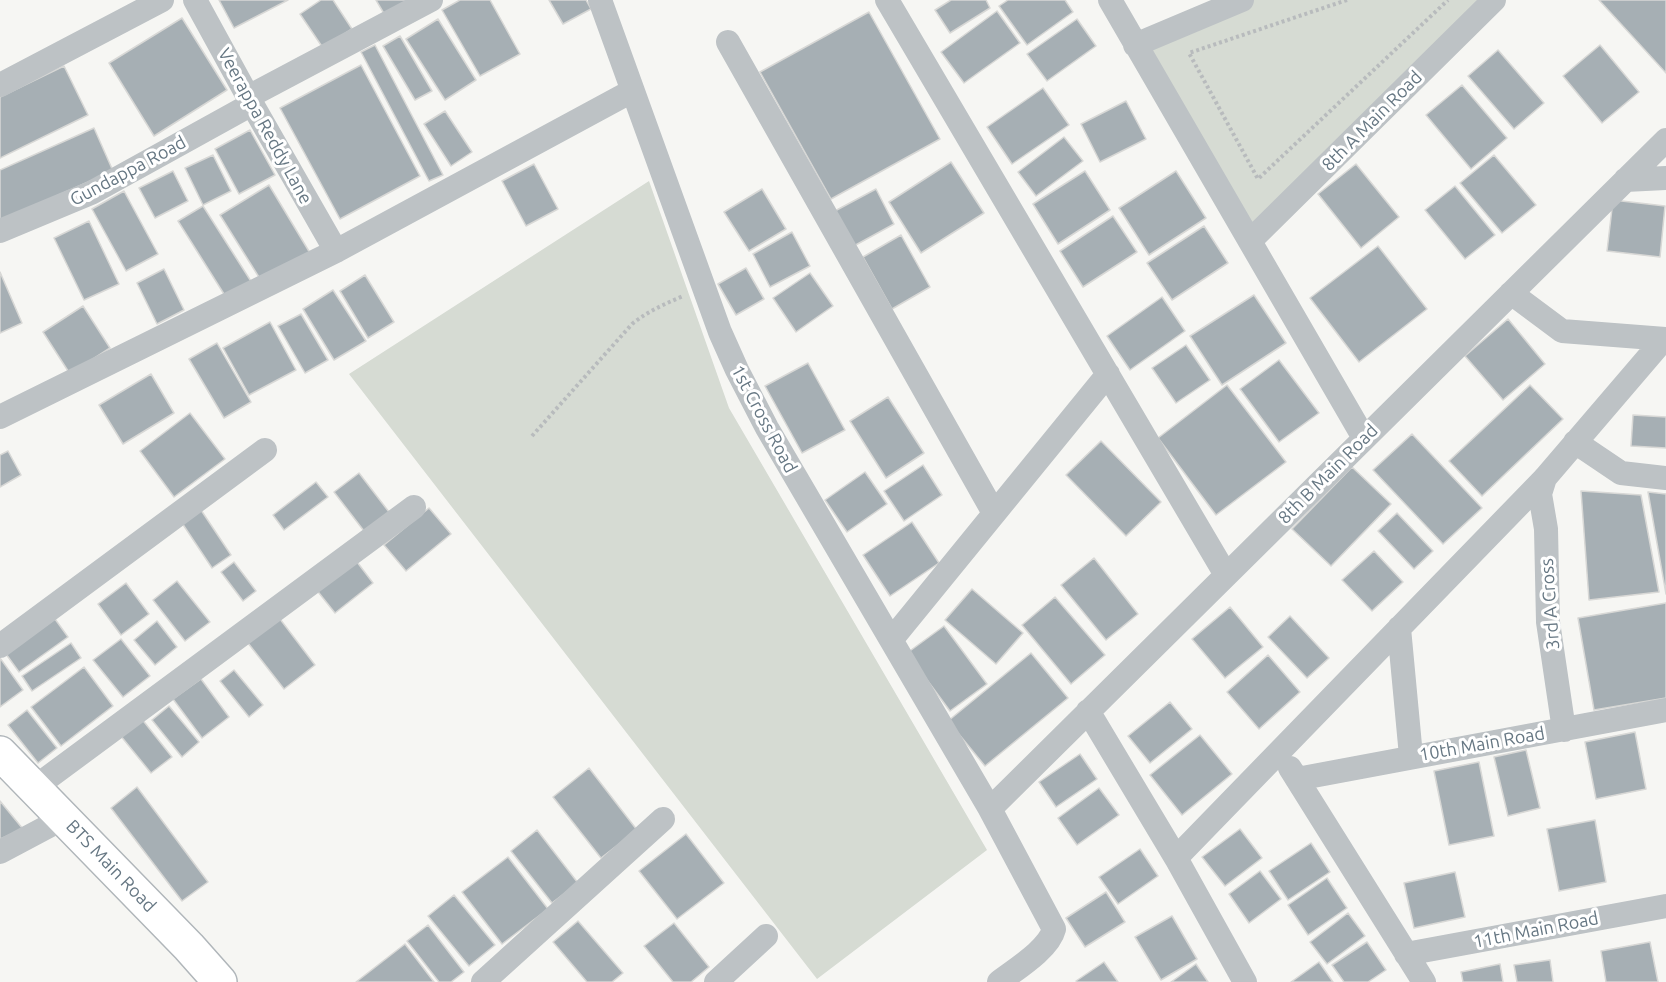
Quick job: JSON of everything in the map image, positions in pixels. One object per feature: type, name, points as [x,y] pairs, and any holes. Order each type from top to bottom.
[{"type":"street","points":[[2,79],[162,0]]},
{"type":"street","name":"Veerappa Reddy Lane","points":[[195,0],[336,251]]},
{"type":"street","name":"Gundappa Road","points":[[0,231],[91,193],[250,100],[431,0]]},
{"type":"street","name":"1st Cross Road","points":[[600,0],[703,287],[737,370],[762,419],[990,809],[1054,929],[1052,937],[1045,945],[999,982]]},
{"type":"street","points":[[887,0],[1226,574]]},
{"type":"street","points":[[1110,0],[1364,438]]},
{"type":"street","points":[[1135,45],[1242,0]]},
{"type":"street","name":"8th A Main Road","points":[[1250,241],[1494,0]]},
{"type":"street","points":[[728,42],[994,513]]},
{"type":"street","points":[[0,417],[336,251],[632,91]]},
{"type":"street","name":"8th B Main Road","points":[[990,809],[1666,140]]},
{"type":"street","points":[[1625,180],[1666,178]]},
{"type":"street","points":[[1511,293],[1562,331],[1665,339]]},
{"type":"street","points":[[1176,858],[1545,478],[1665,339]]},
{"type":"street","points":[[892,639],[1108,374]]},
{"type":"street","points":[[1575,442],[1621,473],[1666,478]]},
{"type":"street","points":[[0,646],[265,450]]},
{"type":"street","name":"3rd A Cross","points":[[1545,478],[1540,494],[1546,529],[1548,622],[1564,730]]},
{"type":"street","points":[[34,788],[414,507]]},
{"type":"street","points":[[1399,628],[1411,756]]},
{"type":"street","name":"10th Main Road","points":[[1297,779],[1666,710]]},
{"type":"street","points":[[1088,711],[1176,858],[1245,982]]},
{"type":"street","points":[[1280,751],[1424,982]]},
{"type":"street","name":"BTS Main Road","points":[[0,753],[189,947],[220,982]]},
{"type":"street","points":[[0,852],[64,818]]},
{"type":"street","points":[[483,982],[663,819]]},
{"type":"street","name":"11th Main Road","points":[[1406,954],[1666,906]]},
{"type":"street","points":[[716,982],[766,936]]},
{"type":"path","points":[[1347,0],[1189,54],[1258,179],[1448,0]]},
{"type":"path","points":[[532,436],[632,324],[655,308],[703,287]]},
{"type":"shaded area","points":[[1242,0],[1494,0],[1250,241],[1135,45]]},
{"type":"shaded area","points":[[649,181],[729,408],[987,850],[817,979],[349,374]]},
{"type":"building","points":[[219,0],[288,0],[234,28]]},
{"type":"building","points":[[321,0],[333,0],[352,29],[323,48],[300,14]]},
{"type":"building","points":[[376,0],[415,0],[386,17]]},
{"type":"building","points":[[460,0],[490,0],[520,54],[480,76],[442,10]]},
{"type":"building","points":[[549,0],[586,0],[591,9],[563,24]]},
{"type":"building","points":[[951,0],[986,0],[990,8],[950,33],[935,10]]},
{"type":"building","points":[[1008,0],[1065,0],[1073,12],[1027,45],[999,6]]},
{"type":"building","points":[[1599,0],[1666,0],[1666,73]]},
{"type":"building","points":[[997,11],[1020,43],[964,83],[941,52]]},
{"type":"building","points":[[869,12],[940,139],[831,199],[760,72]]},
{"type":"building","points":[[182,18],[227,90],[154,136],[109,63]]},
{"type":"building","points":[[438,19],[476,80],[445,100],[406,39]]},
{"type":"building","points":[[1077,19],[1096,46],[1047,81],[1027,54]]},
{"type":"building","points":[[400,36],[432,91],[415,100],[383,46]]},
{"type":"building","points":[[375,45],[443,175],[429,181],[361,52]]},
{"type":"building","points":[[1600,45],[1639,92],[1602,123],[1563,76]]},
{"type":"building","points":[[1498,50],[1544,103],[1514,129],[1468,76]]},
{"type":"building","points":[[361,65],[420,176],[340,219],[280,108]]},
{"type":"building","points":[[64,66],[88,115],[0,158],[0,97]]},
{"type":"building","points":[[1462,85],[1507,138],[1471,169],[1426,115]]},
{"type":"building","points":[[1043,88],[1069,125],[1012,164],[987,127]]},
{"type":"building","points":[[1126,101],[1146,139],[1100,162],[1081,124]]},
{"type":"building","points":[[445,111],[472,152],[451,166],[424,124]]},
{"type":"building","points":[[94,128],[113,171],[0,221],[0,170]]},
{"type":"building","points":[[250,130],[275,175],[239,194],[215,149]]},
{"type":"building","points":[[1064,137],[1083,161],[1036,196],[1018,172]]},
{"type":"building","points":[[213,155],[231,191],[203,205],[185,168]]},
{"type":"building","points":[[1494,155],[1536,205],[1502,233],[1460,183]]},
{"type":"building","points":[[951,162],[984,213],[921,253],[889,202]]},
{"type":"building","points":[[534,164],[558,209],[526,226],[502,181]]},
{"type":"building","points":[[1356,164],[1399,217],[1361,248],[1318,194]]},
{"type":"building","points":[[173,171],[188,201],[155,218],[139,188]]},
{"type":"building","points":[[1085,171],[1110,210],[1058,244],[1033,204]]},
{"type":"building","points":[[1176,171],[1206,218],[1149,255],[1119,208]]},
{"type":"building","points":[[269,185],[310,253],[262,282],[220,215]]},
{"type":"building","points":[[1455,186],[1495,235],[1465,259],[1425,210]]},
{"type":"building","points":[[762,189],[786,229],[749,251],[724,212]]},
{"type":"building","points":[[876,189],[894,224],[852,247],[833,212]]},
{"type":"building","points":[[124,191],[158,254],[126,271],[92,209]]},
{"type":"building","points":[[1613,200],[1665,206],[1660,257],[1607,251]]},
{"type":"building","points":[[203,206],[254,286],[229,302],[178,221]]},
{"type":"building","points":[[1113,216],[1137,252],[1083,287],[1060,251]]},
{"type":"building","points":[[89,221],[119,284],[84,300],[54,238]]},
{"type":"building","points":[[1204,226],[1228,263],[1172,300],[1147,263]]},
{"type":"building","points":[[792,232],[810,266],[770,287],[753,254]]},
{"type":"building","points":[[901,235],[930,287],[892,309],[863,257]]},
{"type":"building","points":[[1378,246],[1427,309],[1359,362],[1310,298]]},
{"type":"building","points":[[746,268],[764,299],[736,315],[718,284]]},
{"type":"building","points":[[164,269],[184,310],[157,324],[137,283]]},
{"type":"building","points":[[0,272],[22,323],[0,333]]},
{"type":"building","points":[[810,273],[833,306],[796,332],[773,298]]},
{"type":"building","points":[[365,275],[394,322],[368,338],[340,291]]},
{"type":"building","points":[[333,290],[366,341],[334,360],[303,309]]},
{"type":"building","points":[[1254,295],[1286,343],[1222,385],[1190,336]]},
{"type":"building","points":[[1162,297],[1185,331],[1130,370],[1107,336]]},
{"type":"building","points":[[83,306],[110,348],[70,374],[43,332]]},
{"type":"building","points":[[301,314],[328,360],[305,373],[278,326]]},
{"type":"building","points":[[1508,319],[1545,364],[1503,400],[1465,356]]},
{"type":"building","points":[[270,322],[296,370],[249,395],[223,348]]},
{"type":"building","points":[[217,343],[251,402],[224,418],[189,359]]},
{"type":"building","points":[[1186,345],[1210,380],[1176,403],[1152,368]]},
{"type":"building","points":[[1279,360],[1319,413],[1279,442],[1240,389]]},
{"type":"building","points":[[808,363],[845,430],[802,453],[765,386]]},
{"type":"building","points":[[151,374],[174,413],[123,444],[99,405]]},
{"type":"building","points":[[1227,385],[1286,462],[1216,515],[1158,438]]},
{"type":"building","points":[[1530,385],[1563,419],[1482,496],[1449,461]]},
{"type":"building","points":[[888,397],[924,453],[886,478],[850,421]]},
{"type":"building","points":[[190,413],[225,459],[174,497],[140,451]]},
{"type":"building","points":[[1633,415],[1666,417],[1666,448],[1631,446]]},
{"type":"building","points":[[1412,434],[1482,508],[1443,544],[1373,470]]},
{"type":"building","points":[[1101,441],[1161,502],[1126,536],[1066,475]]},
{"type":"building","points":[[8,451],[21,475],[0,487],[0,455]]},
{"type":"building","points":[[923,465],[942,495],[904,521],[884,491]]},
{"type":"building","points":[[1352,467],[1391,504],[1331,566],[1292,529]]},
{"type":"building","points":[[865,472],[887,504],[847,532],[825,500]]},
{"type":"building","points":[[359,473],[389,512],[364,531],[334,492]]},
{"type":"building","points":[[316,482],[328,497],[284,530],[273,515]]},
{"type":"building","points":[[1581,491],[1641,495],[1659,592],[1589,600]]},
{"type":"building","points":[[1648,492],[1666,494],[1666,594]]},
{"type":"building","points":[[429,508],[451,534],[406,571],[384,545]]},
{"type":"building","points":[[201,510],[231,555],[212,568],[182,523]]},
{"type":"building","points":[[1397,513],[1433,551],[1414,569],[1378,531]]},
{"type":"building","points":[[912,522],[939,563],[890,596],[863,555]]},
{"type":"building","points":[[1374,551],[1403,582],[1372,611],[1342,580]]},
{"type":"building","points":[[354,558],[373,583],[335,613],[315,588]]},
{"type":"building","points":[[1094,558],[1138,614],[1106,640],[1061,585]]},
{"type":"building","points":[[234,562],[256,591],[243,601],[221,572]]},
{"type":"building","points":[[177,581],[210,622],[185,641],[153,600]]},
{"type":"building","points":[[126,583],[149,614],[121,635],[98,604]]},
{"type":"building","points":[[972,589],[1023,633],[996,664],[945,620]]},
{"type":"building","points":[[1055,597],[1105,655],[1071,684],[1022,625]]},
{"type":"building","points":[[1666,603],[1666,698],[1594,710],[1578,618]]},
{"type":"building","points":[[1230,607],[1263,647],[1225,678],[1192,639]]},
{"type":"building","points":[[1290,616],[1329,658],[1307,678],[1268,637]]},
{"type":"building","points":[[55,619],[68,637],[19,672],[6,654]]},
{"type":"building","points":[[280,619],[315,665],[284,689],[248,643]]},
{"type":"building","points":[[157,621],[177,647],[155,665],[134,640]]},
{"type":"building","points":[[944,626],[987,684],[950,711],[907,653]]},
{"type":"building","points":[[121,639],[150,676],[123,697],[93,660]]},
{"type":"building","points":[[71,643],[81,658],[32,691],[22,676]]},
{"type":"building","points":[[1031,653],[1068,698],[985,766],[948,721]]},
{"type":"building","points":[[1268,655],[1300,692],[1259,729],[1227,692]]},
{"type":"building","points":[[0,658],[23,690],[0,707]]},
{"type":"building","points":[[84,667],[113,706],[61,746],[31,707]]},
{"type":"building","points":[[234,670],[263,705],[249,717],[220,681]]},
{"type":"building","points":[[201,679],[229,717],[202,738],[173,699]]},
{"type":"building","points":[[1170,702],[1192,729],[1150,763],[1128,736]]},
{"type":"building","points":[[169,706],[199,742],[182,757],[152,720]]},
{"type":"building","points":[[27,710],[57,748],[38,763],[8,725]]},
{"type":"building","points":[[141,718],[172,757],[151,773],[120,735]]},
{"type":"building","points":[[1635,732],[1646,789],[1596,799],[1585,742]]},
{"type":"building","points":[[1200,735],[1232,774],[1182,815],[1150,775]]},
{"type":"building","points":[[1526,750],[1540,808],[1508,816],[1494,757]]},
{"type":"building","points":[[1080,754],[1097,779],[1056,807],[1039,782]]},
{"type":"building","points":[[1479,762],[1494,836],[1449,845],[1434,771]]},
{"type":"building","points":[[589,768],[637,830],[601,858],[553,797]]},
{"type":"building","points":[[137,787],[208,882],[182,901],[111,808]]},
{"type":"building","points":[[1099,788],[1119,815],[1077,845],[1058,818]]},
{"type":"building","points":[[0,801],[23,829],[0,839]]},
{"type":"building","points":[[1595,820],[1606,882],[1559,891],[1547,829]]},
{"type":"building","points":[[1240,829],[1262,858],[1225,886],[1202,857]]},
{"type":"building","points":[[537,830],[578,883],[552,903],[511,851]]},
{"type":"building","points":[[686,834],[724,883],[677,919],[639,871]]},
{"type":"building","points":[[1311,843],[1330,872],[1288,900],[1269,871]]},
{"type":"building","points":[[1140,849],[1158,876],[1118,904],[1099,877]]},
{"type":"building","points":[[508,857],[548,909],[502,944],[462,892]]},
{"type":"building","points":[[1260,871],[1281,899],[1249,923],[1229,894]]},
{"type":"building","points":[[1455,872],[1465,917],[1414,928],[1404,883]]},
{"type":"building","points":[[1327,878],[1347,908],[1308,935],[1288,905]]},
{"type":"building","points":[[1106,892],[1125,922],[1085,947],[1066,918]]},
{"type":"building","points":[[454,895],[495,945],[469,966],[428,916]]},
{"type":"building","points":[[1348,913],[1365,936],[1327,964],[1310,942]]},
{"type":"building","points":[[1172,916],[1197,959],[1161,980],[1135,937]]},
{"type":"building","points":[[578,921],[623,973],[612,982],[587,982],[553,942]]},
{"type":"building","points":[[674,923],[709,967],[691,982],[673,982],[644,946]]},
{"type":"building","points":[[428,925],[464,972],[451,982],[439,982],[407,941]]},
{"type":"building","points":[[1367,942],[1386,970],[1368,982],[1344,982],[1332,965]]},
{"type":"building","points":[[1650,942],[1658,982],[1606,982],[1601,951]]},
{"type":"building","points":[[405,944],[434,982],[356,982]]},
{"type":"building","points":[[1550,960],[1553,982],[1517,982],[1514,965]]},
{"type":"building","points":[[1104,962],[1118,982],[1076,981]]},
{"type":"building","points":[[1319,962],[1333,982],[1291,982]]},
{"type":"building","points":[[1196,964],[1208,982],[1171,982]]},
{"type":"building","points":[[1500,964],[1503,982],[1463,982],[1461,972]]}]
